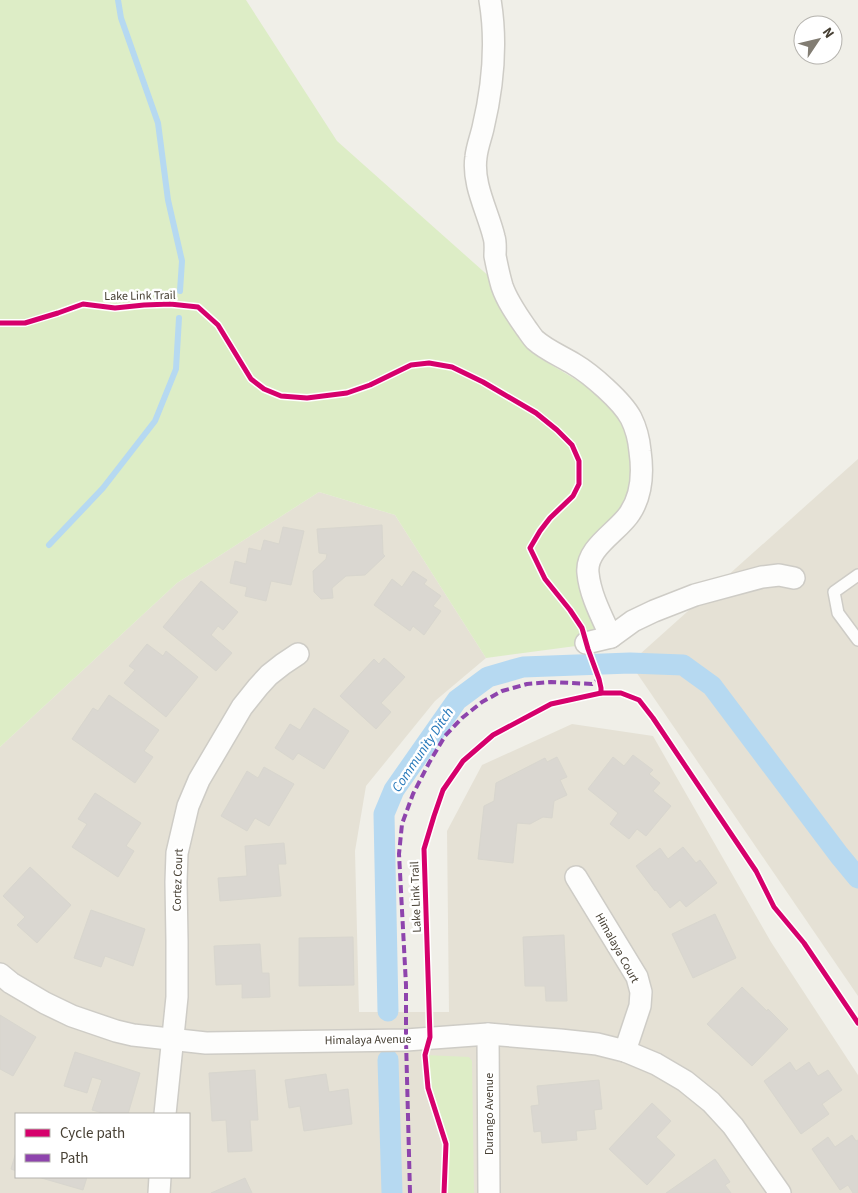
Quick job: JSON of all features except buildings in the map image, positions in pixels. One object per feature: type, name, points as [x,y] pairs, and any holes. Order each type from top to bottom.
[{"type":"street","points":[[490,0],[494,42],[492,77],[484,127],[476,157],[476,174],[495,239],[495,256],[502,286],[519,319],[535,340],[590,374],[624,409],[631,418],[640,451],[641,480],[635,503],[630,514],[598,547],[591,558],[587,571],[595,601],[611,637]]},
{"type":"street","points":[[586,643],[611,637],[633,621],[654,610],[695,595],[779,574],[794,578]]},
{"type":"street","name":"Cortez Court","points":[[165,1113],[176,997],[178,941],[177,853],[188,806],[199,780],[242,707],[268,676],[298,654]]},
{"type":"street","name":"Himalaya Court","points":[[576,877],[639,984],[641,992],[640,1006],[625,1051]]},
{"type":"street","name":"Himalaya Avenue","points":[[0,974],[11,983],[45,1003],[72,1016],[116,1031],[173,1040],[206,1043],[406,1040],[488,1034],[597,1044],[625,1051],[656,1064],[685,1081],[711,1102],[738,1131],[780,1193]]},
{"type":"street","name":"Durango Avenue","points":[[488,1034],[489,1193]]},
{"type":"street","points":[[159,1193],[160,1178]]},
{"type":"lane","points":[[858,575],[834,592],[838,613],[858,640]]},
{"type":"shaded area","points":[[858,459],[858,996],[630,663]]},
{"type":"shaded area","points":[[319,492],[395,515],[486,658],[435,701],[366,786],[355,851],[359,1012],[449,1012],[447,831],[482,765],[572,724],[653,736],[771,942],[858,1075],[858,1193],[0,1193],[0,747],[177,583]]},
{"type":"green space","points":[[0,0],[246,0],[337,141],[501,287],[538,357],[600,394],[619,417],[631,436],[635,489],[613,519],[583,550],[577,563],[588,613],[610,638],[576,646],[486,658],[395,515],[319,492],[177,583],[0,747]]},
{"type":"green space","points":[[425,1055],[469,1057],[472,1061],[474,1193],[445,1193],[448,1163],[441,1120],[428,1082]]},
{"type":"waterway","points":[[118,0],[121,18],[158,123],[168,200],[182,261],[180,291]]},
{"type":"waterway","points":[[49,545],[103,488],[155,421],[176,369],[179,318]]},
{"type":"waterway","name":"Community Ditch","points":[[388,1011],[384,814],[394,790],[457,700],[488,677],[523,667],[630,663],[683,665],[712,686],[858,878]]},
{"type":"waterway","name":"Community Ditch","points":[[388,1060],[392,1193]]},
{"type":"marked path","points":[[410,1193],[406,985],[399,854],[402,824],[413,794],[445,736],[462,718],[482,702],[502,691],[527,684],[551,682],[592,684],[599,679]]},
{"type":"cycle path","name":"Lake Link Trail","points":[[0,323],[25,323],[83,304],[115,308],[170,304],[198,307],[218,325],[251,379],[264,389],[281,396],[307,398],[347,393],[370,385],[411,365],[429,363],[452,367],[483,382],[536,413],[572,445],[579,461],[579,484],[573,496],[550,518],[530,548],[545,579],[582,628],[599,679],[601,693]]},
{"type":"cycle path","name":"Lake Link Trail","points":[[444,1193],[446,1144],[428,1088],[425,1055],[430,1037],[424,849],[443,790],[463,761],[493,735],[551,704],[601,693],[621,693],[639,700],[756,871],[774,907],[804,943],[858,1023]]}]
